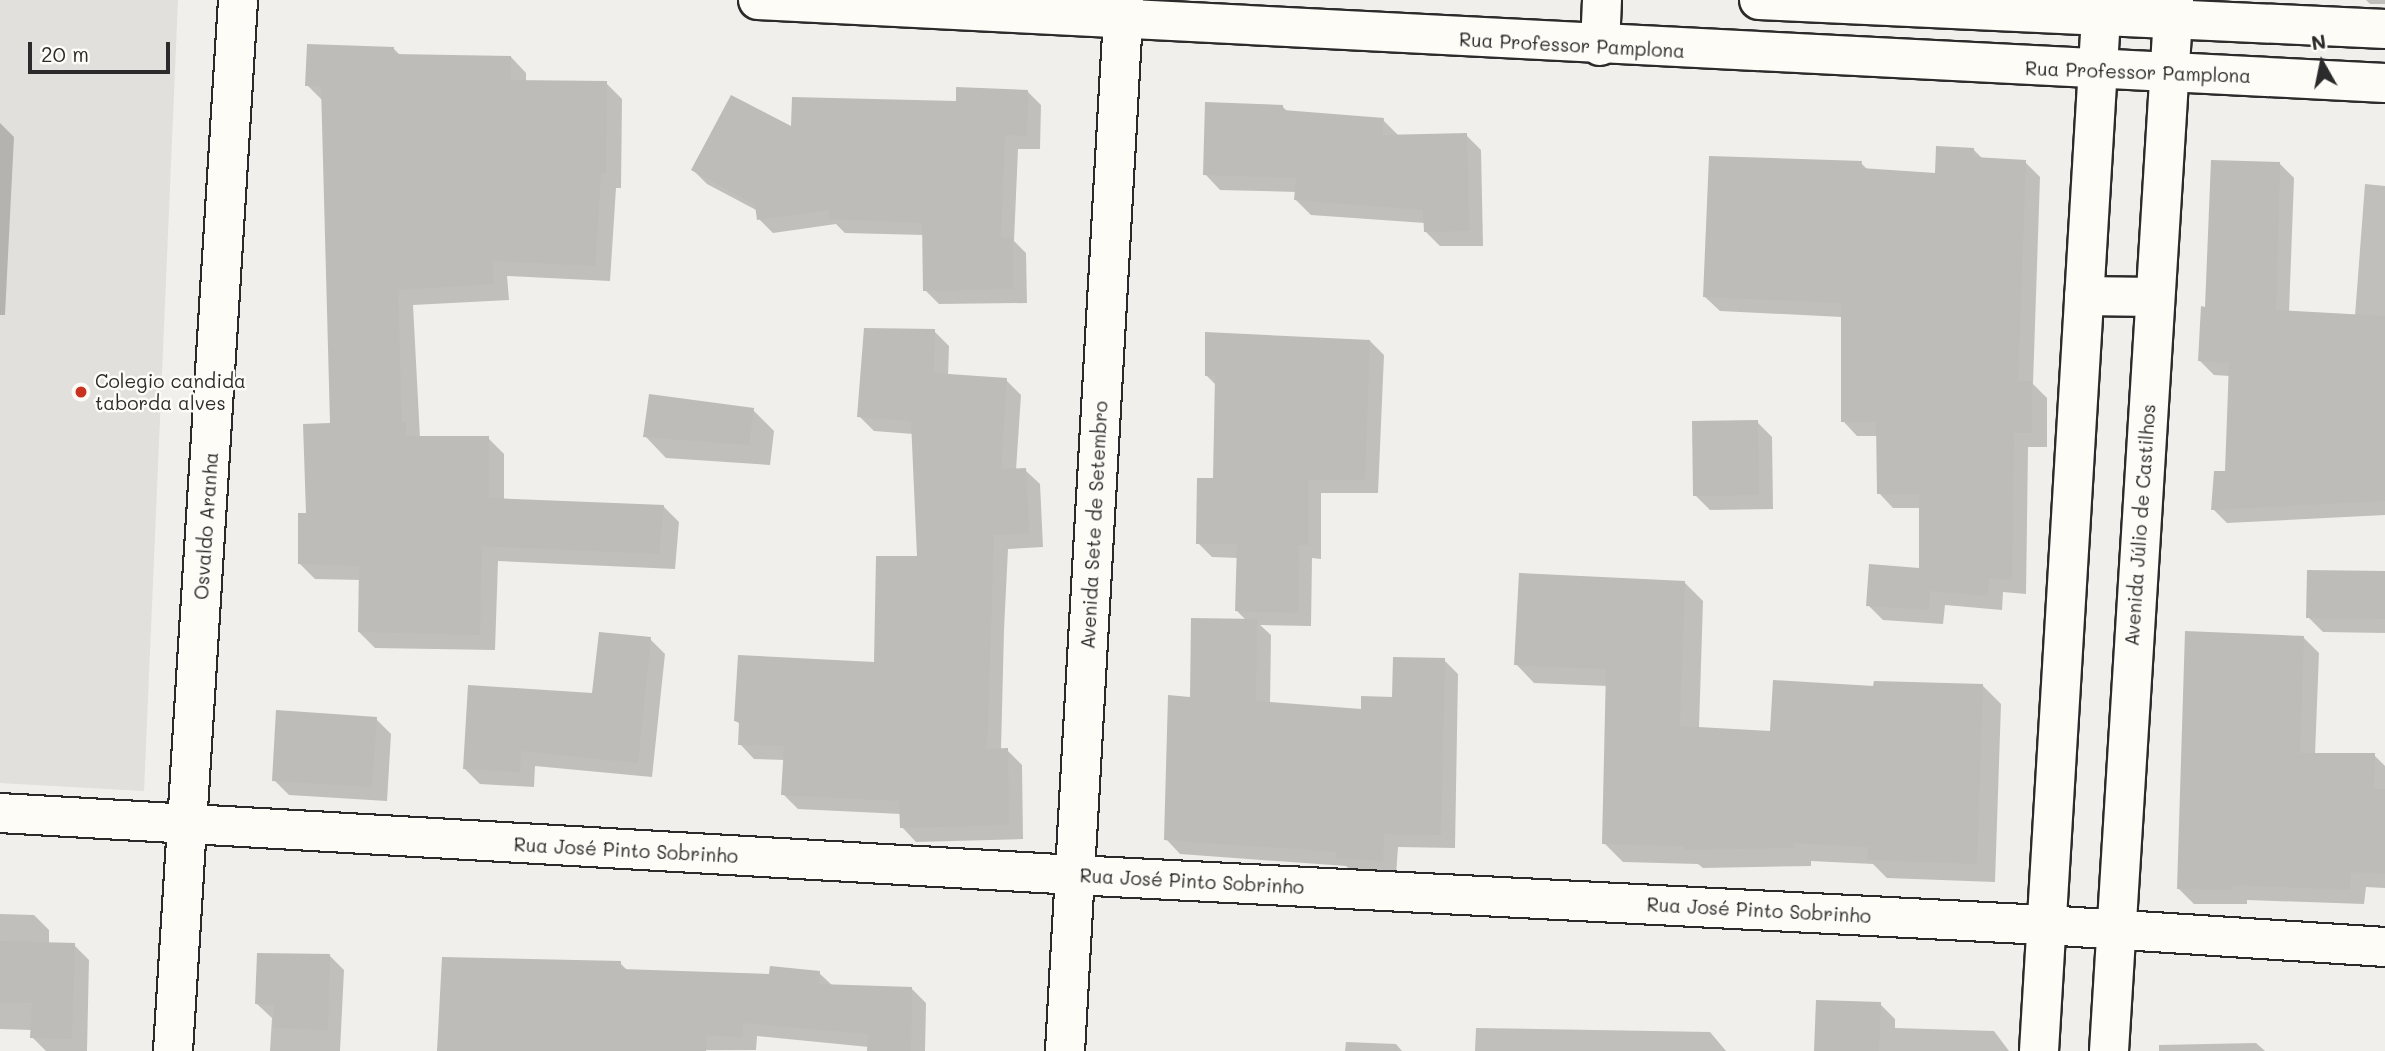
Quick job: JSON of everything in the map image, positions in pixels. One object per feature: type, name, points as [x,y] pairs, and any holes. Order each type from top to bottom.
[{"type":"street","name":"Osvaldo Aranha","points":[[173,1051],[238,0]]},
{"type":"street","name":"Rua Professor Pamplona","points":[[758,0],[1124,10],[1600,46],[2385,83]]},
{"type":"street","points":[[1600,46],[1602,0]]},
{"type":"street","points":[[1759,0],[2173,9],[2385,30]]},
{"type":"street","points":[[2039,1051],[2101,9]]},
{"type":"street","name":"Avenida Júlio de Castilhos","points":[[2109,1051],[2173,9]]},
{"type":"street","name":"Avenida Sete de Setembro","points":[[1065,1051],[1124,10]]},
{"type":"street","points":[[2084,296],[2154,297]]},
{"type":"street","name":"Rua José Pinto Sobrinho","points":[[0,814],[1074,876],[2045,925],[2385,947]]},
{"type":"shaded area","name":"Colegio candida taborda alves","points":[[0,0],[178,0],[144,791],[0,783]]},
{"type":"building","points":[[307,44],[394,47],[394,54],[511,56],[511,80],[607,81],[606,173],[601,173],[595,266],[492,261],[494,284],[398,290],[402,422],[406,422],[406,436],[489,436],[489,498],[664,505],[659,554],[482,546],[480,635],[358,632],[359,566],[298,564],[298,513],[306,513],[303,424],[330,423],[321,86],[305,86]]},
{"type":"building","points":[[956,87],[1028,90],[1027,136],[1005,135],[1001,237],[1013,237],[1013,289],[923,291],[922,223],[829,219],[829,210],[757,220],[755,205],[691,170],[731,95],[791,126],[792,97],[956,101]]},
{"type":"building","points":[[1205,102],[1283,105],[1283,110],[1384,118],[1382,135],[1467,133],[1469,231],[1424,232],[1423,210],[1294,200],[1296,178],[1203,175]]},
{"type":"building","points":[[1936,146],[1974,148],[1974,157],[2026,160],[2018,381],[2032,381],[2032,433],[2014,433],[2012,580],[1989,578],[1988,596],[1930,591],[1929,610],[1866,606],[1869,564],[1919,568],[1919,494],[1877,494],[1876,422],[1841,422],[1841,303],[1703,297],[1709,156],[1862,161],[1861,168],[1935,173]]},
{"type":"building","points":[[2211,160],[2280,162],[2276,310],[2385,316],[2385,501],[2211,510],[2214,471],[2225,471],[2229,363],[2198,361],[2201,306],[2205,307]]},
{"type":"building","points":[[864,328],[935,329],[934,373],[1007,378],[1001,469],[1026,468],[1029,533],[994,535],[987,749],[1008,748],[1009,825],[900,828],[899,801],[781,795],[784,746],[738,745],[739,722],[734,721],[738,655],[874,662],[876,556],[917,556],[911,421],[857,417]]},
{"type":"building","points":[[1205,332],[1370,340],[1365,480],[1308,480],[1308,545],[1299,545],[1298,613],[1235,611],[1237,544],[1196,544],[1197,478],[1213,478],[1215,376],[1205,376]]},
{"type":"building","points":[[649,394],[754,408],[749,445],[643,437]]},
{"type":"building","points":[[1758,420],[1759,495],[1693,496],[1692,421]]},
{"type":"building","points":[[2307,570],[2385,571],[2385,619],[2306,618]]},
{"type":"building","points":[[1519,573],[1685,581],[1680,726],[1770,731],[1773,680],[1873,686],[1874,681],[1983,684],[1977,864],[1867,860],[1868,847],[1794,843],[1793,848],[1683,850],[1683,846],[1602,844],[1606,669],[1514,665]]},
{"type":"building","points":[[1191,618],[1257,619],[1256,701],[1361,709],[1361,696],[1392,697],[1393,657],[1445,658],[1441,835],[1384,834],[1383,861],[1336,858],[1337,852],[1164,840],[1168,695],[1190,697]]},
{"type":"building","points":[[2185,631],[2304,636],[2300,753],[2375,753],[2374,789],[2385,789],[2385,874],[2351,872],[2350,890],[2233,885],[2233,890],[2177,889]]},
{"type":"building","points":[[599,632],[651,637],[638,763],[521,751],[520,772],[463,769],[468,685],[592,693]]},
{"type":"building","points":[[276,710],[377,717],[372,787],[272,781]]},
{"type":"building","points":[[0,941],[75,943],[72,1039],[30,1038],[32,1003],[0,1002]]},
{"type":"building","points":[[257,953],[330,954],[328,1030],[273,1028],[274,1005],[255,1004]]},
{"type":"building","points":[[442,957],[621,961],[621,969],[769,974],[770,966],[820,971],[819,984],[912,987],[911,1051],[867,1051],[868,1034],[743,1023],[743,1037],[707,1035],[706,1051],[437,1051]]},
{"type":"building","points":[[1816,1000],[1881,1002],[1879,1051],[1814,1051]]},
{"type":"place","name":"Colegio candida taborda alves","points":[[81,392]]}]
